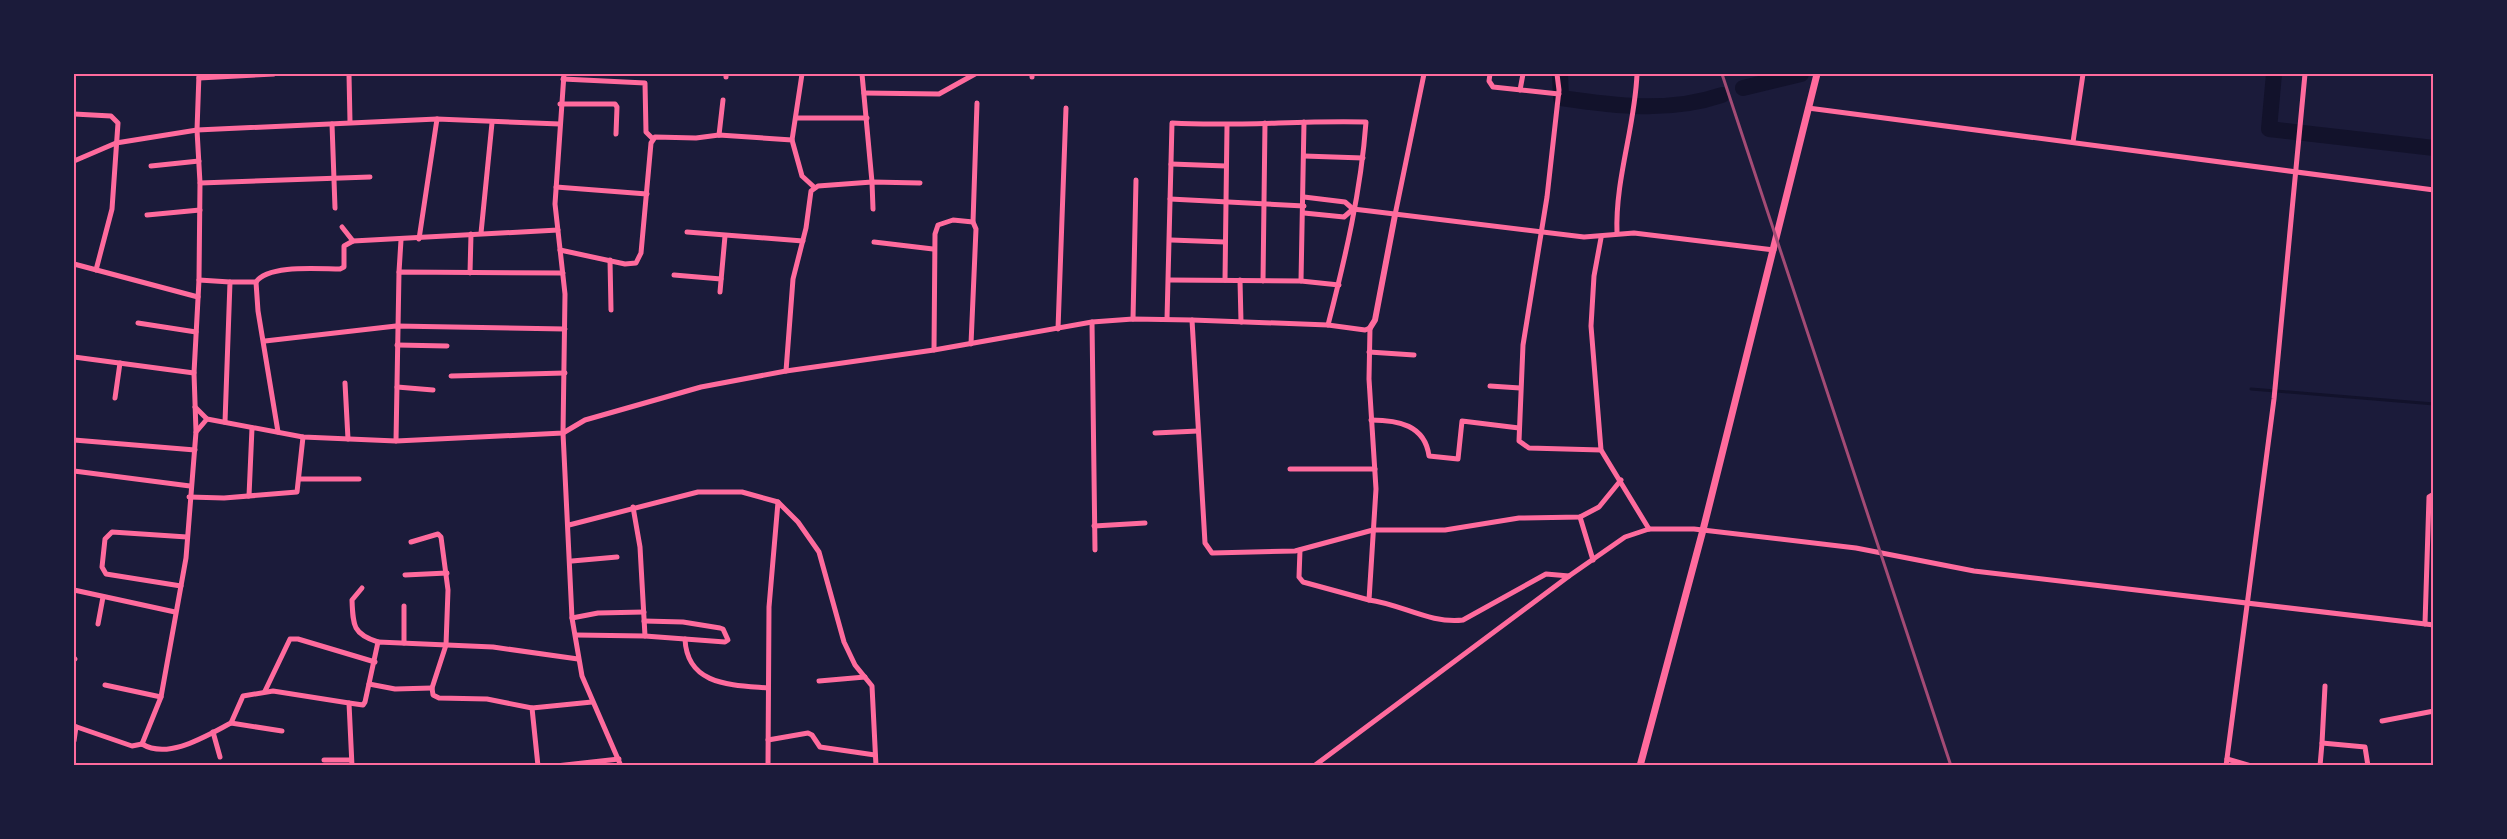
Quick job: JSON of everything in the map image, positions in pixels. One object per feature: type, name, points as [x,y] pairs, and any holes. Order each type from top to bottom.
[{"type":"main road","points":[[1640,765],[1703,530],[1817,74]]},
{"type":"street","points":[[142,744],[161,697],[187,537],[195,450],[194,373],[200,210],[200,161],[197,130],[199,76],[274,74]]},
{"type":"street","points":[[349,74],[350,122]]},
{"type":"street","points":[[802,74],[792,140],[805,182],[814,187],[872,182],[921,183]]},
{"type":"street","points":[[862,74],[873,209]]},
{"type":"street","points":[[864,93],[939,94],[975,74]]},
{"type":"street","points":[[1369,600],[1375,469],[1371,418],[1370,328],[1375,320],[1424,74]]},
{"type":"street","points":[[1490,74],[1490,85],[1559,94]]},
{"type":"street","points":[[1520,90],[1522,74]]},
{"type":"street","points":[[1557,74],[1559,94],[1542,232],[1523,345],[1519,441],[1529,448],[1601,450]]},
{"type":"street","points":[[1617,233],[1616,210],[1636,102],[1637,74]]},
{"type":"street","points":[[2073,142],[2083,74]]},
{"type":"street","points":[[2251,765],[2227,762],[2274,399],[2305,74]]},
{"type":"street","points":[[560,250],[625,264],[636,262],[639,259],[652,139],[646,132],[645,84],[622,77],[563,76],[556,188],[558,230],[560,250],[563,273],[565,329],[563,433],[572,561],[572,618],[578,659],[592,702],[621,765]]},
{"type":"street","points":[[719,135],[723,100]]},
{"type":"street","points":[[971,344],[976,229],[973,222],[977,103]]},
{"type":"street","points":[[560,104],[615,104],[617,107],[616,134]]},
{"type":"street","points":[[1058,329],[1066,108]]},
{"type":"street","points":[[1808,108],[2433,189]]},
{"type":"street","points":[[74,114],[116,118],[112,209],[96,270]]},
{"type":"street","points":[[797,118],[867,118]]},
{"type":"street","points":[[419,239],[437,119]]},
{"type":"street","points":[[74,161],[116,143],[197,130],[437,119],[560,124]]},
{"type":"street","points":[[1301,281],[1304,122]]},
{"type":"street","points":[[1167,320],[1171,240],[1172,123],[1227,126],[1265,123],[1366,122],[1363,158],[1339,285],[1328,325]]},
{"type":"street","points":[[481,233],[492,123]]},
{"type":"street","points":[[1263,281],[1265,123]]},
{"type":"street","points":[[332,124],[335,208]]},
{"type":"street","points":[[1226,280],[1227,126]]},
{"type":"street","points":[[652,139],[719,135],[792,140]]},
{"type":"street","points":[[1304,156],[1363,158]]},
{"type":"street","points":[[152,166],[200,161]]},
{"type":"street","points":[[1171,164],[1226,166]]},
{"type":"street","points":[[200,183],[370,177]]},
{"type":"street","points":[[1133,319],[1136,180]]},
{"type":"street","points":[[786,371],[793,279],[814,187]]},
{"type":"street","points":[[556,188],[647,194]]},
{"type":"street","points":[[1304,197],[1345,201],[1353,209],[1542,232],[1601,238],[1617,233],[1774,250]]},
{"type":"street","points":[[1170,199],[1304,206]]},
{"type":"street","points":[[1304,213],[1344,217],[1353,209]]},
{"type":"street","points":[[147,215],[200,210]]},
{"type":"street","points":[[934,350],[933,249],[938,225],[954,220],[973,222]]},
{"type":"street","points":[[342,227],[353,241]]},
{"type":"street","points":[[199,280],[256,282],[266,273],[340,269],[344,267],[344,246],[353,241],[558,230]]},
{"type":"street","points":[[687,232],[803,241]]},
{"type":"street","points":[[470,273],[471,234]]},
{"type":"street","points":[[720,292],[725,236]]},
{"type":"street","points":[[1601,238],[1594,276],[1591,326],[1601,450],[1649,529]]},
{"type":"street","points":[[396,441],[396,327],[401,240]]},
{"type":"street","points":[[1171,240],[1225,242]]},
{"type":"street","points":[[874,242],[933,249]]},
{"type":"street","points":[[609,261],[611,310]]},
{"type":"street","points":[[74,264],[198,297]]},
{"type":"street","points":[[399,272],[563,273]]},
{"type":"street","points":[[674,275],[722,279]]},
{"type":"street","points":[[1169,280],[1301,281],[1339,285]]},
{"type":"street","points":[[1240,280],[1241,322]]},
{"type":"street","points":[[225,422],[230,282]]},
{"type":"street","points":[[256,282],[258,311],[265,341],[278,432]]},
{"type":"street","points":[[195,407],[207,419],[303,437],[396,441],[563,433],[585,420],[641,402],[786,371],[934,350],[1092,322],[1133,319],[1192,320],[1328,325],[1365,330],[1370,328]]},
{"type":"street","points":[[1192,320],[1205,543],[1208,549],[1220,554],[1300,550],[1373,530],[1445,530],[1519,518],[1580,517],[1599,507],[1621,480]]},
{"type":"street","points":[[1092,322],[1095,550]]},
{"type":"street","points":[[138,323],[196,332]]},
{"type":"street","points":[[265,341],[396,327],[565,329]]},
{"type":"street","points":[[397,345],[447,346]]},
{"type":"street","points":[[1370,352],[1414,355]]},
{"type":"street","points":[[74,357],[194,373]]},
{"type":"street","points":[[115,398],[120,363]]},
{"type":"street","points":[[451,376],[564,373]]},
{"type":"street","points":[[345,382],[348,439]]},
{"type":"street","points":[[1490,386],[1520,388]]},
{"type":"street","points":[[397,387],[433,390]]},
{"type":"street","points":[[1371,418],[1402,423],[1421,434],[1429,456],[1458,459],[1462,421],[1519,428]]},
{"type":"street","points":[[196,432],[207,419]]},
{"type":"street","points":[[249,496],[252,428]]},
{"type":"street","points":[[1155,433],[1198,431]]},
{"type":"street","points":[[189,497],[297,492],[303,437]]},
{"type":"street","points":[[74,440],[195,450]]},
{"type":"street","points":[[1290,469],[1375,469]]},
{"type":"street","points":[[74,471],[190,486]]},
{"type":"street","points":[[299,479],[359,479]]},
{"type":"street","points":[[569,525],[633,507],[719,490],[760,495],[778,502],[798,522],[819,552],[844,642],[855,665],[866,677],[874,696],[876,765]]},
{"type":"street","points":[[2425,624],[2429,497],[2433,494]]},
{"type":"street","points":[[768,765],[770,607],[778,502]]},
{"type":"street","points":[[633,507],[640,547],[645,636]]},
{"type":"street","points":[[1580,517],[1593,560]]},
{"type":"street","points":[[1095,526],[1145,523]]},
{"type":"street","points":[[1314,765],[1569,576],[1625,537],[1649,529],[1703,530],[1856,548],[1974,571],[2433,625]]},
{"type":"street","points":[[180,586],[106,574],[102,567],[105,539],[112,532],[187,537]]},
{"type":"street","points":[[411,542],[438,534],[441,537],[447,573],[446,645],[432,688],[433,695],[439,698],[487,699],[532,708],[592,702]]},
{"type":"street","points":[[1300,550],[1299,577],[1303,582],[1369,600],[1386,602],[1447,622],[1463,620],[1546,574],[1569,576]]},
{"type":"street","points":[[572,561],[617,557]]},
{"type":"street","points":[[405,575],[447,573]]},
{"type":"street","points":[[362,588],[352,600],[355,628],[362,637],[378,642],[493,647],[578,659]]},
{"type":"street","points":[[74,590],[175,612]]},
{"type":"street","points":[[98,624],[103,597]]},
{"type":"street","points":[[404,606],[404,643]]},
{"type":"street","points":[[572,618],[598,613],[644,612]]},
{"type":"street","points":[[576,635],[645,636],[725,642],[728,640],[722,628],[683,622],[644,621]]},
{"type":"street","points":[[265,691],[290,639],[298,639],[375,662]]},
{"type":"street","points":[[685,639],[691,660],[707,678],[725,684],[768,688]]},
{"type":"street","points":[[231,723],[243,696],[265,691],[363,705],[378,642]]},
{"type":"street","points":[[819,681],[866,677]]},
{"type":"street","points":[[369,684],[396,689],[432,688]]},
{"type":"street","points":[[105,685],[161,697]]},
{"type":"street","points":[[2320,765],[2325,686]]},
{"type":"street","points":[[324,760],[351,763],[349,703]]},
{"type":"street","points":[[532,708],[538,765]]},
{"type":"street","points":[[2382,721],[2433,711]]},
{"type":"street","points":[[74,741],[75,727],[132,746],[142,744],[154,750],[166,749],[231,723],[282,731]]},
{"type":"street","points":[[213,732],[220,757]]},
{"type":"street","points":[[768,740],[808,733],[820,747],[875,755]]},
{"type":"street","points":[[2322,743],[2365,747],[2368,765]]},
{"type":"street","points":[[556,765],[619,759]]},
{"type":"waterway","points":[[1560,74],[1561,98],[1581,101],[1662,106],[1702,101],[1722,95]]},
{"type":"waterway","points":[[1743,88],[1801,74]]},
{"type":"waterway","points":[[2274,74],[2269,129],[2434,148]]},
{"type":"waterway","points":[[2251,389],[2434,404]]},
{"type":"railway","points":[[1722,74],[1951,766]]}]
